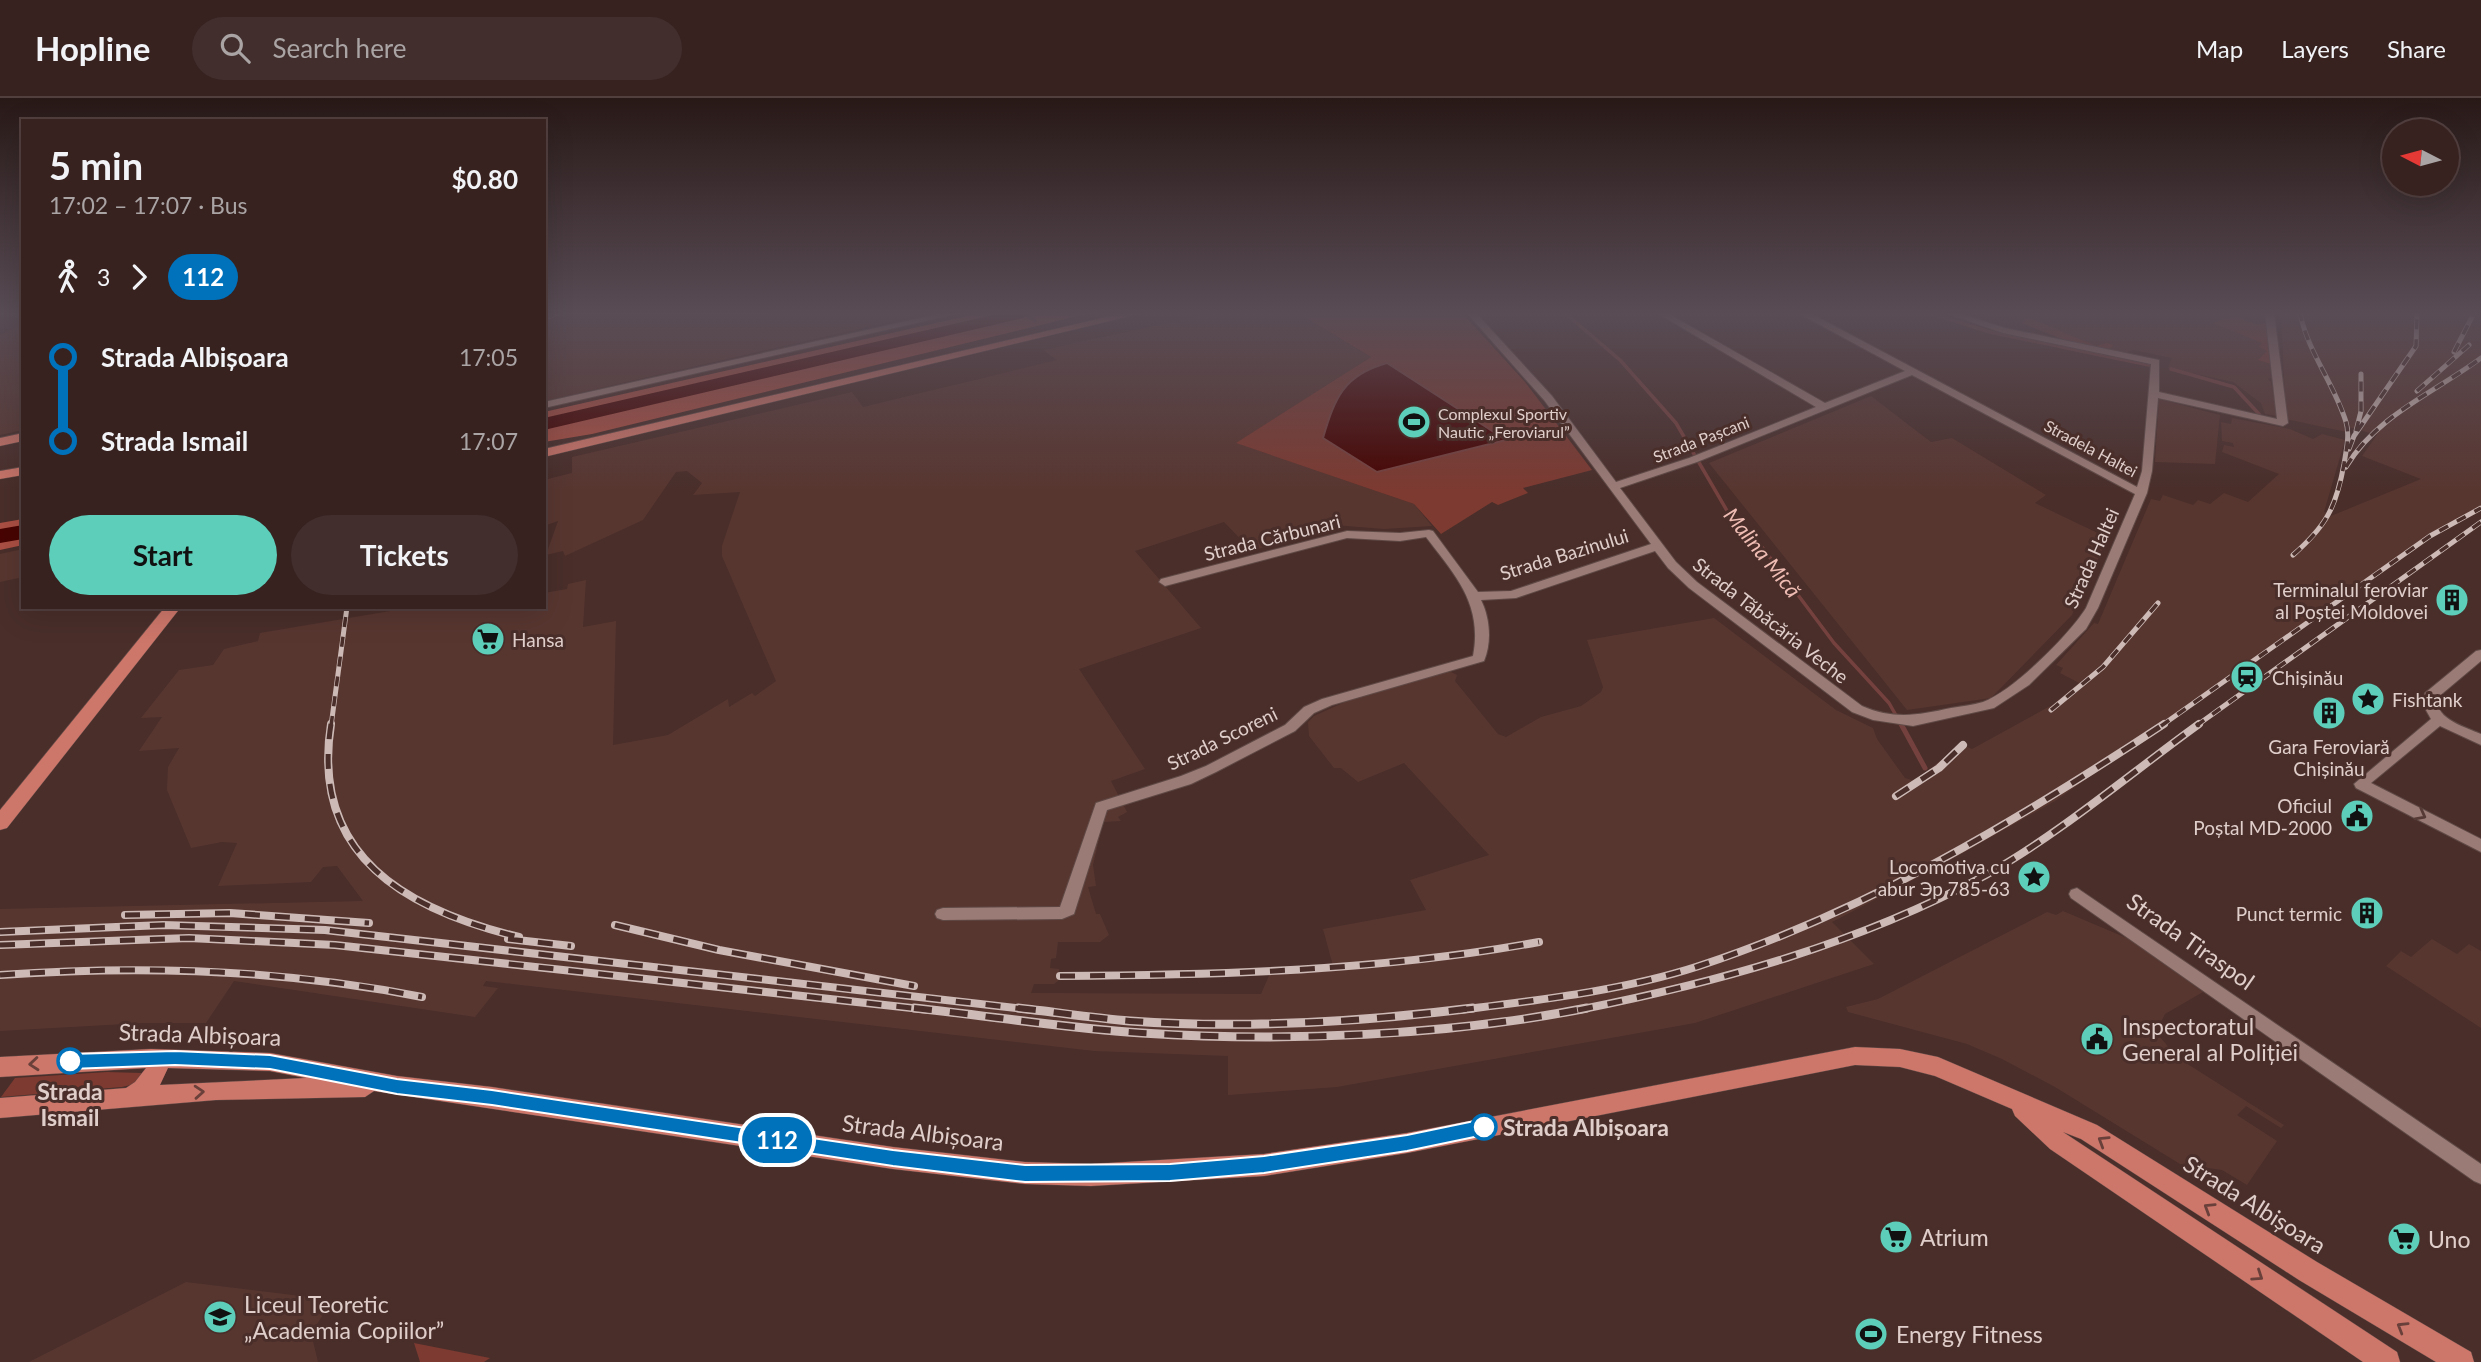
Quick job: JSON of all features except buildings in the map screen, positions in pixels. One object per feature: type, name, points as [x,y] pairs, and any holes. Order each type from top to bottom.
[{"type":"main road","points":[[546,451],[883,372]]},
{"type":"main road","points":[[0,442],[21,438]]},
{"type":"main road","points":[[0,475],[21,471]]},
{"type":"main road","points":[[0,823],[171,609]]},
{"type":"main road","name":"Strada Albișoara","points":[[0,1067],[151,1058],[270,1062],[397,1086],[505,1099],[959,1167],[1091,1175],[1170,1173],[1264,1164],[1407,1143],[1855,1056],[1900,1058],[1938,1067],[2089,1132],[2308,1271],[2461,1362]]},
{"type":"main road","points":[[131,1097],[143,1089],[155,1075],[157,1063],[151,1058]]},
{"type":"main road","name":"Strada Albișoara","points":[[0,1108],[262,1088],[397,1086]]},
{"type":"main road","name":"Strada Albișoara","points":[[2016,1101],[2058,1142],[2375,1357]]},
{"type":"street","points":[[546,405],[691,372]]},
{"type":"street","name":"Strada Tăbăcăria Veche","points":[[1525,372],[1543,391],[1657,545],[1692,585],[1857,709],[1878,717]]},
{"type":"street","points":[[1763,372],[1824,407]]},
{"type":"street","name":"Strada Pașcani","points":[[1615,486],[1697,459],[1912,372]]},
{"type":"street","name":"Stradela Haltei","points":[[1916,372],[2141,493]]},
{"type":"street","name":"Strada Haltei","points":[[1878,717],[1905,721],[1926,720],[1996,702],[2024,682],[2062,645],[2092,608],[2141,493],[2147,471],[2155,372]]},
{"type":"street","points":[[2155,394],[2283,423],[2277,372]]},
{"type":"street","name":"Strada Cărbunari","points":[[1165,582],[1347,534],[1400,537],[1429,533],[1477,596]]},
{"type":"street","name":"Strada Bazinului","points":[[1477,596],[1512,595],[1657,545]]},
{"type":"street","name":"Strada Scoreni","points":[[943,914],[1062,913],[1068,910],[1101,807],[1212,769],[1290,728],[1309,710],[1327,702],[1479,658],[1485,641],[1477,596]]},
{"type":"street","points":[[2481,654],[2430,696],[2429,703],[2439,720],[2481,740]]},
{"type":"street","points":[[2439,720],[2361,784],[2481,846]]},
{"type":"street","name":"Strada Tiraspol","points":[[2077,894],[2481,1175]]},
{"type":"shaded area","points":[[0,372],[21,372],[21,430],[0,435]]},
{"type":"shaded area","points":[[546,372],[671,372],[546,401]]},
{"type":"shaded area","points":[[720,372],[847,372],[592,434],[546,442],[546,412]]},
{"type":"shaded area","points":[[1008,372],[1348,372],[1237,443],[1414,504],[1432,526],[1384,529],[1334,525],[1252,551],[1224,522],[1135,551],[1201,628],[1079,669],[1145,769],[1111,781],[1127,812],[1118,817],[1121,821],[1103,822],[1093,865],[1096,886],[1088,887],[1096,914],[1100,914],[1109,935],[1100,942],[1058,942],[1056,958],[1051,959],[1050,968],[1059,969],[1058,981],[1054,984],[1034,984],[1031,993],[1261,994],[1271,971],[1333,966],[1323,929],[1426,910],[1410,880],[1489,855],[1404,763],[1358,782],[1341,768],[1334,768],[1309,736],[1308,722],[1314,716],[1356,697],[1449,671],[1457,675],[1455,681],[1498,734],[1506,737],[1541,717],[1581,706],[1601,692],[1603,687],[1587,640],[1714,618],[1836,710],[1873,728],[1877,739],[1905,778],[1915,781],[1961,744],[1972,749],[2052,705],[2079,683],[2060,673],[2063,668],[2056,665],[2094,623],[2098,624],[2151,499],[2160,501],[2163,495],[2193,505],[2198,500],[2210,504],[2224,493],[2248,502],[2279,474],[2222,452],[2224,445],[2234,447],[2233,443],[2222,441],[2221,422],[2231,424],[2232,418],[2290,429],[2313,439],[2322,434],[2345,440],[2324,512],[2327,513],[2326,518],[2421,479],[2362,456],[2377,435],[2348,427],[2346,432],[2286,419],[2284,372],[2481,372],[2481,511],[2437,534],[2055,801],[1940,866],[1832,922],[1874,964],[1695,1023],[1337,1087],[1228,1095],[1228,1056],[1094,1051],[486,981],[483,986],[498,988],[475,1017],[234,981],[206,1023],[143,1023],[0,1031],[0,909],[363,901],[337,866],[323,867],[311,882],[218,886],[237,843],[222,842],[191,848],[167,790],[168,767],[179,748],[139,751],[162,717],[141,718],[179,670],[213,665],[224,649],[258,641],[260,633],[402,609],[546,609],[546,593],[567,589],[568,584],[586,580],[583,627],[616,621],[613,745],[668,735],[728,699],[729,707],[752,693],[755,696],[776,681],[722,556],[722,546],[740,492],[693,495],[702,483],[687,471],[676,472],[643,520],[565,556],[563,551],[546,555],[558,521],[546,525],[546,480],[572,473],[572,457],[852,392],[863,407]]},
{"type":"shaded area","name":"Complexul Sportiv Nautic „Feroviarul”","points":[[1347,372],[1516,372],[1592,470],[1523,488],[1528,493],[1498,505],[1492,502],[1441,534],[1414,504],[1236,443]]},
{"type":"shaded area","points":[[1401,372],[1506,440],[1377,472],[1323,438],[1337,399],[1351,381],[1361,374]]},
{"type":"shaded area","points":[[2187,372],[2271,372],[2271,378],[2268,379],[2271,382],[2277,416],[2265,414],[2261,403],[2233,382]]},
{"type":"shaded area","points":[[1871,396],[1931,442],[1952,438],[2046,495],[2035,503],[2108,538],[2072,615],[1991,698],[1907,710],[1709,463]]},
{"type":"shaded area","points":[[2159,399],[2220,415],[2215,464],[2155,462]]},
{"type":"shaded area","points":[[21,519],[21,545],[0,550],[0,523]]},
{"type":"shaded area","points":[[21,549],[21,577],[0,582],[0,554]]},
{"type":"shaded area","name":"Inspectoratul General al Poliției","points":[[2063,911],[2129,939],[2203,992],[2165,1014],[2157,1030],[2178,1058],[2284,1125],[2281,1128],[2246,1106],[2237,1115],[2277,1141],[2247,1185],[2222,1170],[2180,1164],[2055,1087],[2002,1059],[1967,1044],[1848,1012],[1846,1007],[1878,999],[2047,912],[2056,915]]},
{"type":"shaded area","points":[[2432,939],[2457,954],[2469,944],[2481,951],[2481,1028],[2386,966],[2401,951],[2411,957]]},
{"type":"shaded area","points":[[107,1072],[143,1073],[135,1084],[122,1087],[1,1097],[15,1078]]},
{"type":"shaded area","name":"Liceul Teoretic „Academia Copiilor”","points":[[186,1282],[333,1300],[311,1333],[318,1362],[29,1362]]},
{"type":"shaded area","points":[[414,1343],[490,1358],[484,1362],[420,1362]]},
{"type":"waterway","points":[[546,424],[768,372]]},
{"type":"waterway","name":"Malina Mică","points":[[1631,372],[1676,423],[1733,521],[1762,547],[1834,643],[1889,703],[1902,726]]},
{"type":"waterway","points":[[2181,372],[2234,387],[2259,414]]},
{"type":"waterway","points":[[0,536],[21,532]]},
{"type":"waterway","name":"Malina Mică","points":[[1901,724],[1925,768]]},
{"type":"railway","points":[[2293,555],[2314,535],[2328,515],[2337,493],[2346,454],[2347,427],[2324,372]]},
{"type":"railway","points":[[2349,449],[2354,436],[2398,372]]},
{"type":"railway","points":[[2417,391],[2438,372]]},
{"type":"railway","points":[[2346,467],[2359,449],[2390,419],[2461,372]]},
{"type":"railway","points":[[2356,431],[2361,411],[2361,374]]},
{"type":"railway","points":[[2162,726],[2430,536],[2481,508]]},
{"type":"railway","points":[[2196,726],[2481,522]]},
{"type":"railway","points":[[2051,710],[2103,667],[2158,603]]},
{"type":"railway","points":[[331,726],[347,609]]},
{"type":"railway","points":[[331,724],[328,770],[336,809],[352,842],[375,870],[405,893],[439,911],[478,926],[519,937]]},
{"type":"railway","points":[[1578,1010],[1684,987],[1787,958],[1838,941],[1937,899],[1986,875],[2040,841],[2199,724]]},
{"type":"railway","points":[[1459,1010],[1580,994],[1640,982],[1699,966],[1761,944],[1822,919],[1939,861],[2053,795],[2162,726]]},
{"type":"railway","points":[[1896,796],[1939,768],[1963,745]]},
{"type":"railway","points":[[125,915],[230,913],[369,923]]},
{"type":"railway","points":[[0,932],[163,925],[325,930],[1034,1010]]},
{"type":"railway","points":[[615,925],[719,950],[914,986]]},
{"type":"railway","points":[[0,945],[189,938],[335,945],[930,1010]]},
{"type":"railway","points":[[508,939],[571,946]]},
{"type":"railway","points":[[1060,976],[1300,970],[1420,959],[1539,942]]},
{"type":"railway","points":[[0,975],[106,970],[212,972],[317,980],[422,997]]},
{"type":"railway","points":[[914,1008],[1114,1031],[1251,1037],[1422,1031],[1587,1008]]},
{"type":"railway","points":[[1018,1008],[1130,1021],[1216,1024],[1345,1020],[1473,1008]]},
{"type":"bus line","name":"112","points":[[70,1061],[223,1058],[270,1062],[397,1086],[492,1097],[893,1158],[1025,1173],[1170,1173],[1264,1164],[1407,1143],[1484,1127]]},
{"type":"place","name":"Complexul Sportiv Nautic „Feroviarul”","points":[[1414,422]]},
{"type":"place","name":"Terminalul feroviar al Poștei Moldovei","points":[[2452,600]]},
{"type":"place","name":"Hansa","points":[[488,639]]},
{"type":"place","name":"Chișinău","points":[[2247,677]]},
{"type":"place","name":"Fishtank","points":[[2368,699]]},
{"type":"place","name":"Gara Feroviară Chișinău","points":[[2329,713]]},
{"type":"place","name":"Oficiul Poștal MD-2000","points":[[2357,816]]},
{"type":"place","name":"Locomotiva cu abur Эр 785-63","points":[[2034,877]]},
{"type":"place","name":"Punct termic","points":[[2367,913]]},
{"type":"place","name":"Inspectoratul General al Poliției","points":[[2097,1039]]},
{"type":"place","name":"Strada Ismail","points":[[70,1061]]},
{"type":"place","name":"Strada Albișoara","points":[[1484,1127]]},
{"type":"place","name":"Atrium","points":[[1896,1237]]},
{"type":"place","name":"Uno","points":[[2404,1239]]},
{"type":"place","name":"Liceul Teoretic „Academia Copiilor”","points":[[220,1317]]},
{"type":"place","name":"Energy Fitness","points":[[1871,1334]]}]
